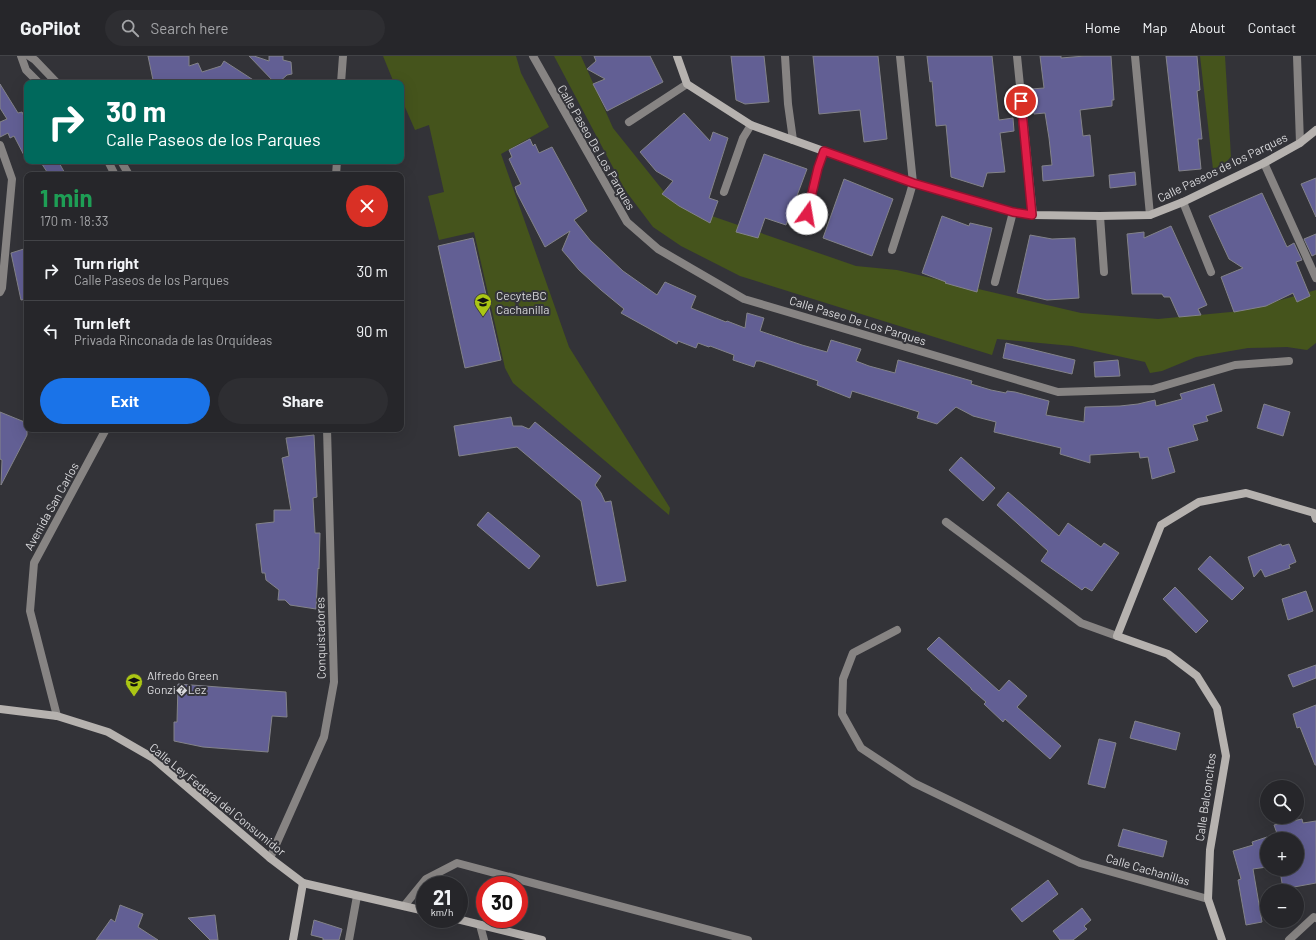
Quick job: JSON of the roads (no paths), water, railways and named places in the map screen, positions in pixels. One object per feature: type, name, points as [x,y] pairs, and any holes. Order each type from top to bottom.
[{"type":"street","points":[[21,56],[26,70],[36,80]]},
{"type":"street","points":[[29,56],[35,60],[54,80]]},
{"type":"street","points":[[341,80],[343,56]]},
{"type":"street","name":"Calle Paseo De Los Parques","points":[[533,56],[627,222],[658,249],[744,299],[1058,392],[1153,390],[1235,365],[1289,361]]},
{"type":"street","points":[[629,122],[687,84],[676,56]]},
{"type":"street","points":[[785,56],[792,140]]},
{"type":"street","points":[[892,250],[913,183],[900,56]]},
{"type":"street","points":[[1016,56],[1032,215]]},
{"type":"street","points":[[1135,56],[1150,215]]},
{"type":"street","points":[[1297,56],[1300,143]]},
{"type":"street","name":"Calle Paseos de los Parques","points":[[687,84],[751,125],[913,183],[1013,212],[1032,215],[1150,215],[1183,202],[1264,163],[1300,143],[1316,130]]},
{"type":"street","points":[[724,192],[742,138],[751,125]]},
{"type":"street","points":[[0,145],[12,179],[1,289]]},
{"type":"street","points":[[804,229],[818,168],[824,151]]},
{"type":"street","points":[[1264,163],[1316,278]]},
{"type":"street","points":[[1183,202],[1211,272]]},
{"type":"street","points":[[995,282],[1013,212]]},
{"type":"street","points":[[1100,216],[1104,272]]},
{"type":"street","name":"Avenida San Carlos","points":[[57,716],[30,610],[34,562],[104,432]]},
{"type":"street","name":"Conquistadores","points":[[270,858],[324,737],[334,682],[326,432]]},
{"type":"street","points":[[946,522],[1081,623],[1117,636],[1161,525],[1200,502],[1246,493],[1315,515]]},
{"type":"street","name":"Calle Cachanillas","points":[[897,630],[853,653],[843,679],[842,714],[861,748],[914,783],[1080,863],[1208,899]]},
{"type":"street","name":"Calle Balconcitos","points":[[1117,636],[1168,654],[1197,676],[1217,708],[1226,756],[1210,850],[1208,899],[1222,940]]},
{"type":"street","name":"Calle Ley Federal del Consumidor","points":[[0,709],[57,716],[108,732],[153,758],[270,858],[303,883]]},
{"type":"street","points":[[404,906],[426,879],[458,863],[748,940]]},
{"type":"street","points":[[293,940],[303,883],[416,909]]},
{"type":"street","points":[[349,940],[357,896]]},
{"type":"street","points":[[1289,940],[1314,917],[1316,918]]},
{"type":"street","points":[[481,928],[484,940]]},
{"type":"street","points":[[492,928],[542,940]]},
{"type":"place","name":"CecyteBC Cachanilla","points":[[483,317]]},
{"type":"place","name":"Alfredo Green Gonzi�Lez","points":[[134,697]]}]
